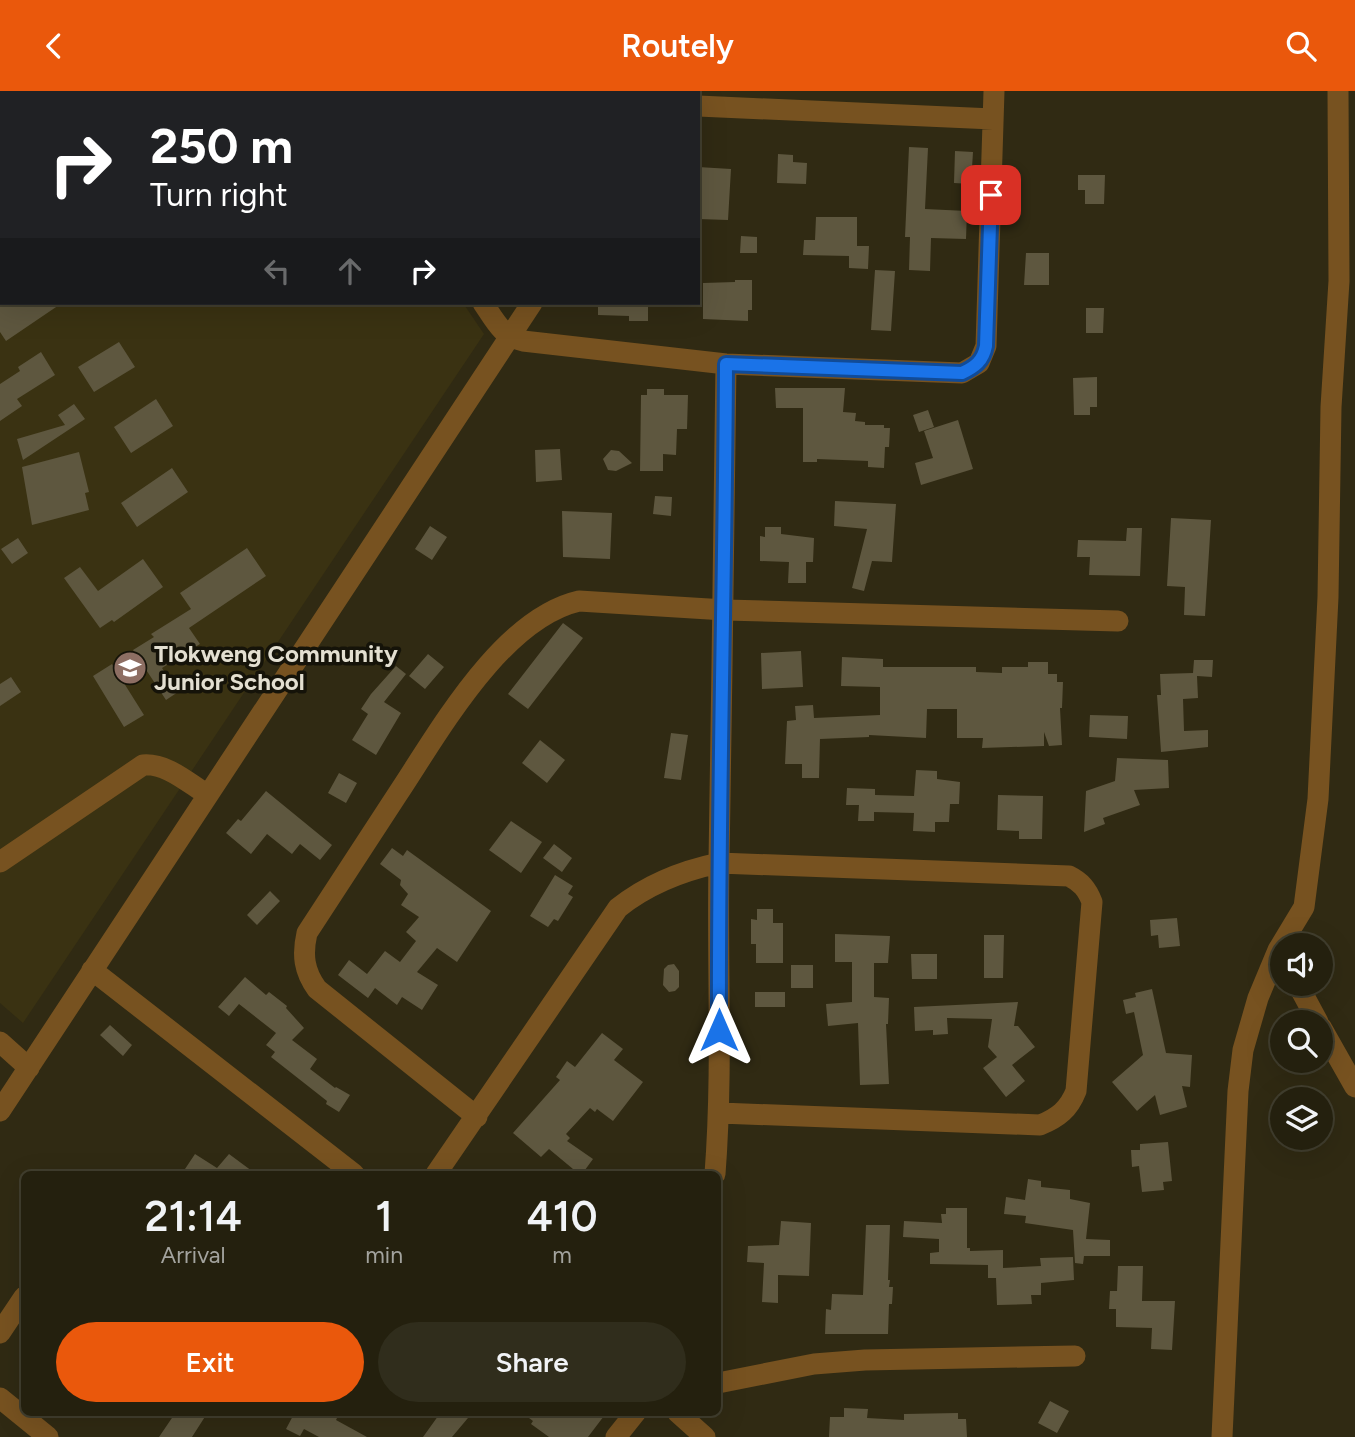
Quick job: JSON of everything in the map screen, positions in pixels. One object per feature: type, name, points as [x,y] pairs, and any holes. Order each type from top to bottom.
[{"type":"street","points":[[485,305],[510,338],[726,364],[962,373],[979,363],[986,346],[994,91]]},
{"type":"street","points":[[1291,933],[1304,907],[1309,884],[1318,799],[1328,597],[1331,407],[1347,122],[1338,91]]},
{"type":"street","points":[[700,106],[993,119]]},
{"type":"street","points":[[0,1111],[531,305]]},
{"type":"street","points":[[715,1171],[720,1113],[719,863],[725,610],[726,364]]},
{"type":"street","points":[[477,1117],[317,989],[309,978],[303,951],[307,933],[464,693],[500,653],[545,614],[562,605],[579,601],[725,610],[1118,621]]},
{"type":"street","points":[[0,862],[143,765],[155,764],[164,767],[208,795]]},
{"type":"street","points":[[438,1171],[618,908],[651,885],[688,870],[719,863],[1069,876],[1083,885],[1092,902],[1076,1091],[1063,1113],[1052,1121],[1040,1125],[720,1113]]},
{"type":"street","points":[[1222,1437],[1238,1091],[1243,1050],[1270,968]]},
{"type":"street","points":[[92,970],[350,1171]]},
{"type":"street","points":[[0,1042],[29,1068]]},
{"type":"street","points":[[1333,1048],[1355,1087]]},
{"type":"street","points":[[0,1333],[21,1302]]},
{"type":"street","points":[[721,1382],[814,1364],[865,1360],[1074,1356]]},
{"type":"street","points":[[0,1398],[21,1415]]},
{"type":"street","points":[[22,1416],[48,1437]]},
{"type":"street","points":[[616,1437],[633,1416]]},
{"type":"street","points":[[684,1416],[705,1437]]},
{"type":"shaded area","name":"Tlokweng Community Junior School","points":[[0,305],[464,305],[484,334],[23,1023],[0,1003]]},
{"type":"building","points":[[909,147],[928,148],[925,209],[967,211],[966,239],[931,238],[930,271],[909,270],[910,237],[905,237]]},
{"type":"building","points":[[955,151],[973,152],[971,184],[954,183]]},
{"type":"building","points":[[778,154],[793,155],[793,162],[807,163],[806,184],[777,183]]},
{"type":"building","points":[[700,167],[731,169],[728,220],[700,219]]},
{"type":"building","points":[[1078,175],[1105,175],[1104,204],[1085,204],[1085,190],[1078,190]]},
{"type":"building","points":[[816,217],[857,217],[857,246],[869,246],[868,269],[849,268],[849,256],[803,255],[804,240],[815,240]]},
{"type":"building","points":[[741,236],[757,237],[757,253],[740,253]]},
{"type":"building","points":[[1026,253],[1049,253],[1049,285],[1024,285]]},
{"type":"building","points":[[875,270],[895,271],[891,331],[871,330]]},
{"type":"building","points":[[752,280],[752,310],[748,310],[748,321],[703,319],[703,283]]},
{"type":"building","points":[[0,305],[59,305],[6,341],[0,332]]},
{"type":"building","points":[[598,305],[648,305],[648,321],[629,321],[629,316],[598,315]]},
{"type":"building","points":[[1086,308],[1104,308],[1103,333],[1086,333]]},
{"type":"building","points":[[119,342],[135,367],[94,392],[78,367]]},
{"type":"building","points":[[41,352],[55,375],[17,399],[22,406],[0,421],[0,384],[20,371],[18,367]]},
{"type":"building","points":[[1097,377],[1097,407],[1090,407],[1090,415],[1074,415],[1073,378]]},
{"type":"building","points":[[775,388],[845,388],[843,412],[856,413],[855,421],[865,422],[865,425],[884,425],[884,428],[890,428],[889,447],[885,447],[884,468],[868,467],[868,461],[817,459],[817,462],[803,462],[803,408],[776,408]]},
{"type":"building","points":[[647,389],[664,389],[664,395],[688,395],[687,429],[677,429],[676,455],[663,454],[663,471],[640,471],[641,395],[647,395]]},
{"type":"building","points":[[156,399],[173,426],[131,453],[114,427]]},
{"type":"building","points":[[74,404],[85,419],[23,460],[17,439],[65,425],[58,415]]},
{"type":"building","points":[[928,410],[934,427],[919,432],[913,415]]},
{"type":"building","points":[[958,420],[973,469],[921,485],[915,463],[933,458],[924,431]]},
{"type":"building","points":[[560,449],[562,480],[536,482],[535,450]]},
{"type":"building","points":[[611,450],[619,451],[632,463],[616,471],[608,470],[603,459]]},
{"type":"building","points":[[79,452],[89,492],[85,493],[89,510],[32,525],[22,467]]},
{"type":"building","points":[[172,468],[188,492],[137,527],[121,503]]},
{"type":"building","points":[[655,496],[672,497],[671,516],[653,514]]},
{"type":"building","points":[[835,501],[896,504],[892,562],[872,561],[864,591],[852,588],[867,529],[834,526]]},
{"type":"building","points":[[562,511],[612,513],[610,559],[563,557]]},
{"type":"building","points":[[1171,518],[1211,520],[1205,616],[1184,615],[1185,587],[1167,586]]},
{"type":"building","points":[[430,526],[447,537],[432,560],[415,549]]},
{"type":"building","points":[[765,527],[781,527],[781,534],[814,538],[813,562],[806,562],[806,583],[788,583],[789,562],[760,561],[760,536],[765,537]]},
{"type":"building","points":[[1127,528],[1142,528],[1140,576],[1089,575],[1090,557],[1077,557],[1078,540],[1126,541]]},
{"type":"building","points":[[18,538],[28,553],[12,564],[1,549]]},
{"type":"building","points":[[247,548],[266,576],[189,628],[200,644],[162,668],[178,692],[166,700],[133,650],[154,637],[151,634],[191,609],[180,593]]},
{"type":"building","points":[[143,559],[163,587],[114,622],[112,620],[100,628],[64,578],[80,567],[98,591]]},
{"type":"building","points":[[563,623],[583,638],[528,709],[508,694]]},
{"type":"building","points":[[801,651],[803,687],[762,689],[761,653]]},
{"type":"building","points":[[428,654],[444,667],[425,689],[409,676]]},
{"type":"building","points":[[842,657],[883,659],[883,667],[976,667],[976,672],[1002,673],[1002,667],[1028,667],[1028,662],[1048,662],[1048,674],[1057,674],[1057,682],[1063,682],[1060,708],[1062,745],[1049,746],[1044,732],[1044,746],[982,748],[983,738],[957,738],[957,709],[927,709],[926,738],[869,735],[820,739],[819,778],[802,778],[802,764],[785,764],[787,721],[796,720],[795,706],[813,705],[814,718],[880,715],[880,687],[841,686]]},
{"type":"building","points":[[1194,660],[1213,660],[1212,677],[1197,676],[1198,698],[1183,699],[1184,731],[1208,730],[1208,747],[1161,752],[1157,695],[1161,695],[1160,674],[1193,673]]},
{"type":"building","points":[[112,664],[144,715],[124,727],[93,676]]},
{"type":"building","points":[[396,666],[406,674],[384,702],[401,713],[376,755],[352,740],[368,714],[361,709]]},
{"type":"building","points":[[11,677],[21,692],[0,706],[0,684]]},
{"type":"building","points":[[1090,715],[1128,716],[1127,739],[1089,737]]},
{"type":"building","points":[[671,733],[688,735],[681,780],[664,778]]},
{"type":"building","points":[[540,740],[565,760],[547,783],[522,763]]},
{"type":"building","points":[[1117,758],[1168,760],[1169,788],[1134,790],[1140,805],[1103,818],[1105,824],[1084,832],[1086,791],[1115,781]]},
{"type":"building","points":[[916,770],[937,771],[937,779],[960,782],[959,804],[950,804],[949,822],[935,822],[935,832],[913,831],[914,813],[874,812],[874,821],[858,821],[859,805],[846,805],[847,788],[875,789],[875,795],[914,796]]},
{"type":"building","points":[[339,773],[357,783],[346,803],[328,793]]},
{"type":"building","points":[[266,791],[332,845],[320,860],[300,844],[292,854],[267,834],[251,854],[226,833],[238,819],[241,821]]},
{"type":"building","points":[[998,795],[1043,796],[1042,839],[1019,839],[1019,831],[997,830]]},
{"type":"building","points":[[511,821],[542,842],[521,873],[489,850]]},
{"type":"building","points":[[554,844],[572,858],[562,872],[543,858]]},
{"type":"building","points":[[392,848],[403,856],[407,850],[491,911],[457,962],[437,948],[417,972],[438,985],[422,1010],[402,997],[397,1005],[375,988],[368,998],[338,975],[349,960],[367,974],[385,951],[400,962],[416,941],[406,932],[419,917],[401,905],[408,894],[400,885],[401,880],[380,864]]},
{"type":"building","points":[[555,875],[573,886],[568,894],[573,897],[558,921],[554,919],[548,927],[530,916]]},
{"type":"building","points":[[270,891],[280,901],[257,925],[247,915]]},
{"type":"building","points":[[757,909],[773,909],[773,923],[783,923],[783,963],[756,963],[756,944],[751,944],[751,919],[757,920]]},
{"type":"building","points":[[1177,918],[1180,946],[1159,948],[1158,935],[1151,936],[1150,920]]},
{"type":"building","points":[[835,934],[890,936],[888,963],[874,963],[874,997],[889,998],[886,1024],[889,1084],[860,1085],[858,1023],[828,1026],[826,1004],[852,1002],[852,962],[835,962]]},
{"type":"building","points":[[984,935],[1004,935],[1003,978],[984,978]]},
{"type":"building","points":[[911,954],[937,954],[937,979],[912,979]]},
{"type":"building","points":[[674,964],[679,971],[679,987],[669,992],[663,985],[664,969]]},
{"type":"building","points":[[791,965],[813,965],[813,988],[791,988]]},
{"type":"building","points":[[245,977],[266,995],[269,992],[287,1006],[304,1028],[292,1040],[317,1059],[310,1069],[335,1088],[350,1095],[339,1112],[271,1057],[275,1052],[266,1045],[276,1033],[239,1004],[229,1016],[218,1007]]},
{"type":"building","points":[[1152,989],[1166,1053],[1192,1055],[1190,1087],[1182,1086],[1187,1107],[1160,1115],[1155,1095],[1137,1111],[1112,1082],[1143,1055],[1134,1012],[1126,1014],[1123,1000],[1136,997],[1135,993]]},
{"type":"building","points":[[755,992],[785,992],[785,1007],[755,1007]]},
{"type":"building","points":[[1018,1002],[1014,1026],[1018,1026],[1035,1047],[1012,1065],[1025,1081],[1006,1097],[983,1068],[997,1057],[988,1047],[992,1019],[947,1018],[948,1034],[933,1035],[933,1030],[915,1031],[914,1007]]},
{"type":"building","points":[[110,1025],[132,1045],[123,1056],[100,1035]]},
{"type":"building","points":[[602,1033],[623,1049],[614,1060],[643,1082],[613,1121],[597,1109],[595,1112],[590,1108],[566,1134],[570,1138],[567,1141],[593,1159],[584,1171],[575,1171],[549,1149],[541,1157],[513,1133],[560,1080],[556,1077],[567,1061],[575,1067]]},
{"type":"building","points":[[1168,1142],[1172,1181],[1163,1182],[1164,1190],[1142,1192],[1139,1166],[1132,1167],[1131,1150],[1140,1150],[1140,1144]]},
{"type":"building","points":[[195,1154],[217,1168],[229,1154],[252,1171],[188,1171],[185,1169]]},
{"type":"building","points":[[1028,1179],[1041,1181],[1041,1187],[1070,1190],[1070,1199],[1090,1203],[1086,1239],[1110,1240],[1110,1256],[1084,1256],[1083,1264],[1075,1263],[1073,1230],[1025,1223],[1026,1216],[1004,1214],[1006,1197],[1025,1200]]},
{"type":"building","points":[[946,1208],[967,1208],[967,1248],[970,1248],[970,1251],[1003,1250],[1003,1268],[1041,1266],[1040,1258],[1073,1257],[1074,1280],[1041,1283],[1041,1295],[1031,1295],[1032,1304],[997,1305],[996,1278],[988,1278],[988,1265],[930,1264],[930,1253],[939,1252],[939,1239],[903,1237],[904,1221],[942,1223],[941,1214],[946,1214]]},
{"type":"building","points":[[781,1221],[811,1223],[809,1276],[778,1275],[778,1303],[762,1302],[764,1263],[747,1262],[748,1246],[779,1245]]},
{"type":"building","points":[[866,1225],[890,1225],[888,1280],[889,1287],[893,1287],[892,1304],[889,1304],[888,1334],[825,1334],[826,1309],[831,1310],[832,1294],[863,1295]]},
{"type":"building","points":[[1118,1266],[1143,1266],[1142,1301],[1175,1301],[1172,1350],[1151,1349],[1152,1328],[1116,1327],[1116,1309],[1109,1309],[1110,1291],[1117,1291]]},
{"type":"building","points":[[1050,1401],[1069,1411],[1057,1433],[1038,1423]]},
{"type":"building","points":[[844,1408],[868,1409],[867,1418],[904,1420],[904,1414],[958,1413],[958,1419],[966,1419],[967,1437],[829,1437],[830,1417],[844,1417]]},
{"type":"building","points":[[173,1416],[205,1416],[192,1437],[159,1437]]},
{"type":"building","points":[[293,1416],[338,1416],[336,1420],[367,1437],[319,1437],[304,1429],[300,1436],[286,1429]]},
{"type":"building","points":[[438,1416],[470,1416],[452,1437],[423,1437]]},
{"type":"building","points":[[526,1416],[604,1416],[588,1437],[549,1437],[531,1424],[533,1421]]},
{"type":"place","name":"Tlokweng Community Junior School","points":[[130,668]]},
{"type":"route","points":[[719,1030],[726,364],[962,373],[971,369],[979,363],[986,346],[991,195]]}]
